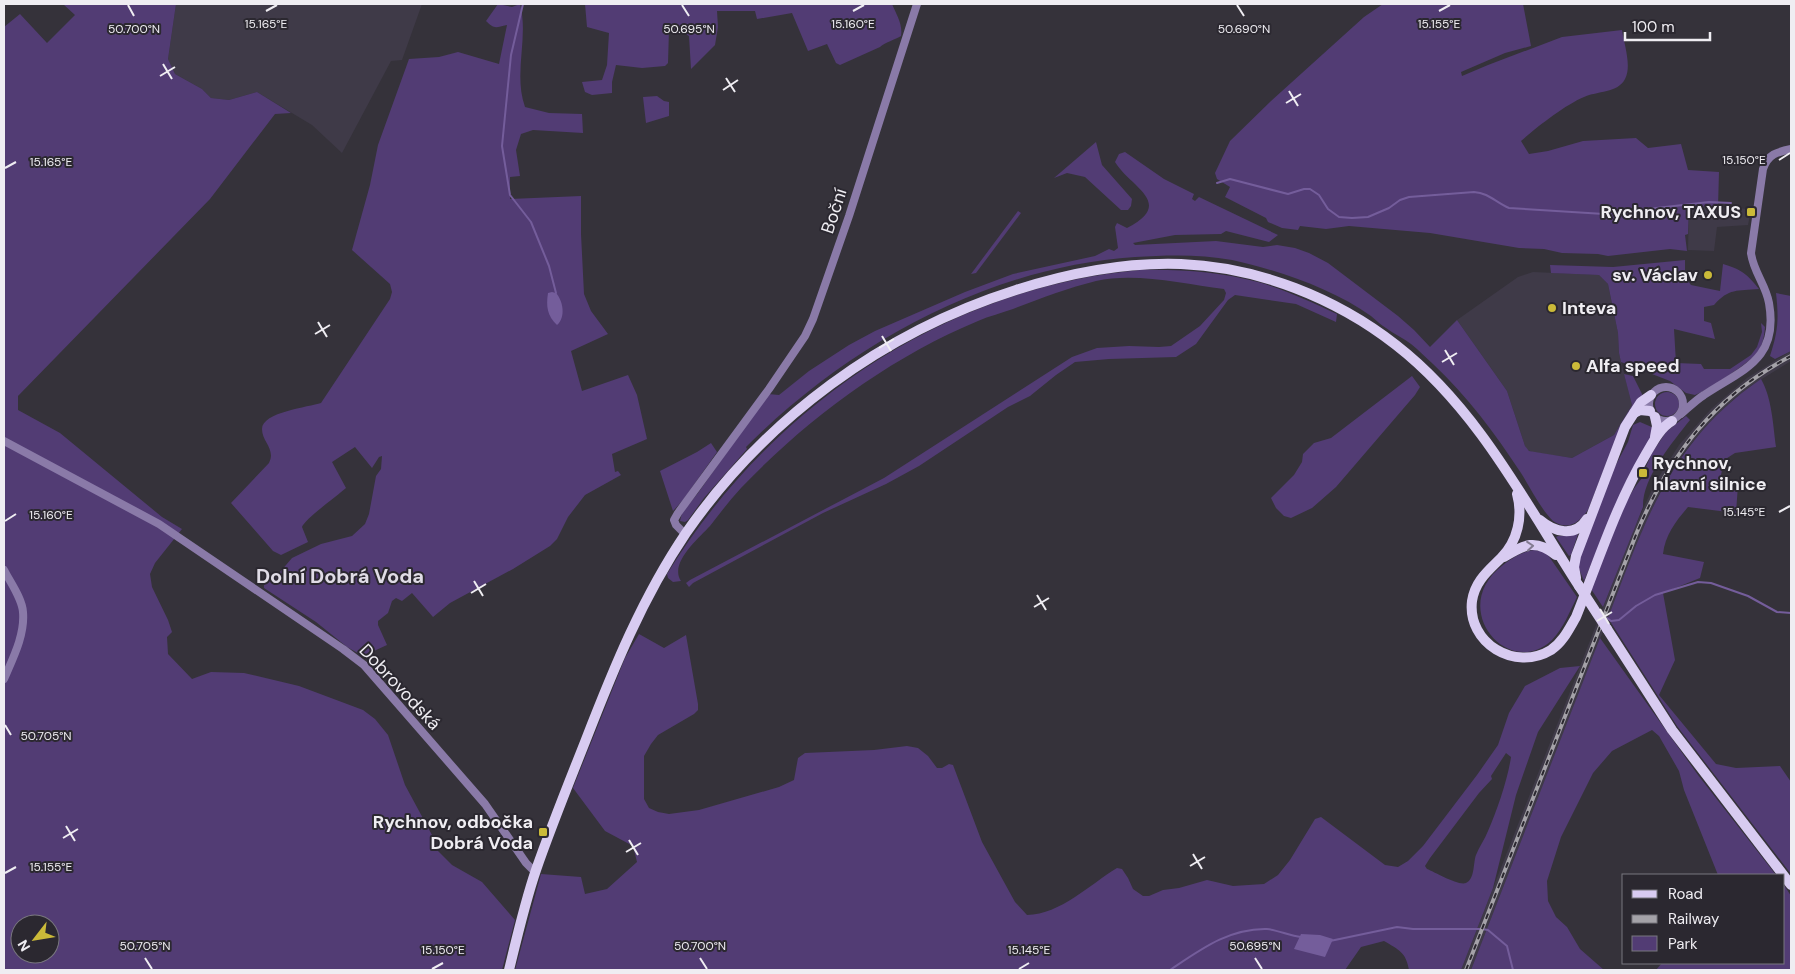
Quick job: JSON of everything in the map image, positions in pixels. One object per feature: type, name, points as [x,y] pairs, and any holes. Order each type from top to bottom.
[{"type":"main road","points":[[509,970],[535,872],[620,655],[652,587],[685,534],[718,492],[768,437],[829,386],[890,346],[956,312],[1004,293],[1046,280],[1087,271],[1140,264],[1197,265],[1250,274],[1300,291],[1326,302],[1364,323],[1397,345],[1439,384],[1470,420],[1512,481],[1672,730],[1783,874]]},
{"type":"main road","points":[[1579,586],[1575,571],[1575,560],[1592,512],[1622,435],[1641,402],[1651,396]]},
{"type":"main road","points":[[1634,413],[1640,410],[1653,414],[1657,428],[1654,441]]},
{"type":"main road","points":[[1512,481],[1518,497],[1519,521],[1512,543],[1497,562],[1483,575],[1474,594],[1472,612],[1480,634],[1493,648],[1510,656],[1521,658],[1533,657],[1550,650],[1565,637],[1576,617],[1626,490],[1654,441],[1666,424],[1672,421]]},
{"type":"main road","points":[[1529,508],[1543,523],[1562,532],[1578,529],[1585,523],[1592,512]]},
{"type":"main road","points":[[1497,562],[1521,547],[1533,545],[1544,546],[1563,561]]},
{"type":"street","name":"Boční","points":[[685,534],[676,525],[674,520],[678,513],[751,414],[804,336],[813,319],[849,216],[917,4]]},
{"type":"street","points":[[1681,414],[1684,404],[1683,398],[1677,390],[1668,387],[1659,388],[1651,396],[1649,406],[1653,414],[1666,422],[1672,421],[1681,414],[1698,400],[1754,362],[1762,352],[1769,336],[1771,318],[1768,297],[1752,261],[1751,253],[1765,162],[1775,153],[1791,149]]},
{"type":"street","points":[[1683,398],[1698,400]]},
{"type":"street","name":"Dobrovodská","points":[[4,441],[159,524],[343,648],[364,665],[479,798],[526,863],[535,872]]},
{"type":"street","points":[[4,570],[18,596],[23,611],[16,651],[4,679]]},
{"type":"shaded area","points":[[176,4],[422,4],[402,60],[391,61],[342,153],[312,125],[257,92],[229,100],[211,98],[202,89],[175,74],[168,59]]},
{"type":"shaded area","points":[[1689,206],[1751,209],[1748,225],[1717,227],[1714,251],[1688,250]]},
{"type":"shaded area","points":[[1533,272],[1599,275],[1608,284],[1618,333],[1619,353],[1632,405],[1614,435],[1572,458],[1532,452],[1526,449],[1507,391],[1457,320],[1518,277]]},
{"type":"shaded area","points":[[548,293],[556,293],[562,305],[562,318],[557,325],[551,318],[547,306]]},
{"type":"shaded area","points":[[1791,351],[1791,361],[1752,385],[1707,425],[1686,450],[1662,488],[1641,534],[1471,970],[1461,970],[1633,531],[1655,483],[1679,445],[1711,409],[1747,378]]},
{"type":"shaded area","points":[[1301,934],[1320,935],[1333,939],[1325,957],[1294,949]]},
{"type":"green space","points":[[63,4],[176,4],[168,59],[175,74],[202,89],[211,98],[229,100],[257,92],[291,113],[275,114],[210,199],[18,396],[18,410],[60,433],[162,517],[182,529],[155,563],[150,574],[152,587],[172,632],[167,637],[168,654],[192,679],[211,672],[244,673],[299,686],[363,710],[375,719],[388,735],[405,785],[432,835],[435,848],[452,865],[482,882],[515,920],[502,970],[4,970],[4,27],[20,14],[47,43],[75,15]]},
{"type":"green space","points":[[498,4],[512,7],[520,4],[523,30],[520,81],[525,107],[549,113],[582,114],[583,133],[533,130],[521,134],[516,150],[520,176],[510,177],[510,199],[581,196],[584,294],[591,311],[608,334],[571,351],[582,391],[628,375],[637,395],[647,439],[612,454],[615,472],[618,471],[621,475],[585,495],[568,517],[557,539],[550,546],[513,569],[450,603],[433,617],[412,593],[402,601],[396,598],[392,601],[388,613],[378,621],[387,645],[363,656],[347,647],[316,622],[264,588],[264,585],[280,572],[292,558],[321,544],[352,536],[365,524],[369,514],[376,476],[381,469],[382,456],[379,457],[372,468],[355,447],[332,462],[346,488],[304,523],[302,527],[308,542],[281,555],[273,551],[231,503],[269,463],[271,454],[263,434],[264,423],[278,414],[321,403],[390,299],[392,292],[390,284],[352,250],[370,185],[378,145],[409,59],[439,57],[458,52],[499,64],[507,25],[494,27],[486,21]]},
{"type":"green space","points":[[585,4],[892,4],[900,23],[901,36],[840,65],[836,63],[827,44],[808,51],[792,13],[757,19],[755,11],[717,11],[718,27],[715,45],[691,69],[689,36],[677,29],[669,30],[668,63],[665,66],[642,68],[616,65],[612,82],[612,93],[592,95],[585,92],[582,82],[602,80],[607,65],[609,33],[587,27]]},
{"type":"green space","points":[[1383,4],[1523,4],[1531,46],[1505,53],[1461,72],[1462,76],[1562,37],[1622,30],[1628,68],[1622,84],[1612,89],[1589,95],[1568,105],[1521,141],[1529,154],[1548,151],[1583,141],[1636,138],[1648,148],[1681,144],[1688,170],[1719,172],[1718,207],[1689,206],[1688,234],[1685,235],[1687,251],[1670,249],[1608,256],[1519,248],[1430,233],[1349,226],[1326,229],[1300,226],[1298,230],[1282,228],[1225,197],[1230,187],[1217,179],[1215,173],[1230,141],[1271,101],[1364,17]]},
{"type":"green space","points":[[657,96],[669,102],[669,116],[646,123],[643,97]]},
{"type":"green space","points":[[1096,142],[1102,165],[1132,199],[1128,210],[1121,210],[1085,177],[1067,173],[1054,178]]},
{"type":"green space","points":[[1125,152],[1164,179],[1194,194],[1192,199],[1195,201],[1199,197],[1278,235],[1269,242],[1226,231],[1221,234],[1175,235],[1133,243],[1135,245],[1216,241],[1263,247],[1277,245],[1295,248],[1328,263],[1398,316],[1430,347],[1457,320],[1507,391],[1525,446],[1529,451],[1572,458],[1614,435],[1632,405],[1624,374],[1633,376],[1643,398],[1617,436],[1585,515],[1577,522],[1568,525],[1558,524],[1553,521],[1501,443],[1458,389],[1414,346],[1356,306],[1322,289],[1268,269],[1220,258],[1172,255],[1135,257],[1080,264],[1027,276],[974,294],[924,317],[876,344],[830,375],[786,410],[746,447],[747,449],[704,498],[688,520],[685,522],[680,521],[682,513],[768,394],[779,395],[809,371],[849,345],[875,331],[965,292],[1013,274],[1095,256],[1109,249],[1114,251],[1118,248],[1115,227],[1117,223],[1127,228],[1141,219],[1148,211],[1149,203],[1145,195],[1115,162],[1119,154]]},
{"type":"green space","points":[[1018,211],[1021,213],[976,273],[971,274]]},
{"type":"green space","points":[[1685,260],[1685,277],[1691,285],[1720,291],[1723,264],[1743,273],[1759,289],[1734,291],[1724,296],[1714,305],[1704,307],[1704,321],[1711,323],[1715,339],[1674,329],[1676,363],[1701,364],[1704,369],[1730,369],[1751,355],[1757,347],[1762,332],[1761,323],[1765,327],[1762,344],[1753,357],[1728,376],[1695,395],[1686,393],[1670,381],[1621,362],[1618,333],[1608,284],[1599,275],[1551,273],[1550,265],[1613,267]]},
{"type":"green space","points":[[1140,270],[1200,272],[1258,282],[1288,292],[1337,314],[1336,322],[1296,304],[1235,295],[1228,300],[1196,344],[1176,357],[1075,362],[1030,396],[1008,407],[919,466],[886,484],[823,513],[693,583],[689,587],[686,583],[690,580],[884,478],[1072,357],[1097,348],[1171,346],[1200,326],[1224,300],[1226,293],[1224,289],[1160,280],[1143,278],[1111,279],[1096,281],[1065,290],[982,319],[945,336],[881,372],[851,392],[793,438],[741,488],[710,526],[692,544],[679,567],[678,574],[681,581],[673,582],[668,578],[667,574],[709,514],[757,459],[810,409],[868,366],[931,330],[997,302],[1067,281]]},
{"type":"green space","points":[[1776,293],[1791,296],[1791,351],[1775,359],[1770,356],[1777,325]]},
{"type":"green space","points":[[1412,376],[1420,387],[1415,395],[1336,487],[1312,508],[1291,518],[1284,516],[1276,508],[1271,498],[1294,475],[1302,462],[1303,454],[1314,443],[1331,438]]},
{"type":"green space","points":[[1761,379],[1770,403],[1776,447],[1735,453],[1724,460],[1719,485],[1738,485],[1736,513],[1688,507],[1675,523],[1664,547],[1663,554],[1704,562],[1700,578],[1663,593],[1675,660],[1659,695],[1716,764],[1736,768],[1780,766],[1791,782],[1791,874],[1677,726],[1608,618],[1649,516],[1683,456],[1704,428],[1730,403]]},
{"type":"green space","points":[[1667,392],[1675,396],[1679,404],[1675,412],[1667,416],[1659,412],[1655,404],[1659,396]]},
{"type":"green space","points":[[1686,416],[1690,420],[1659,461],[1647,484],[1643,507],[1603,607],[1591,589],[1613,530],[1634,488],[1643,477],[1652,453],[1666,432]]},
{"type":"green space","points":[[1640,422],[1654,428],[1650,440],[1628,477],[1584,581],[1579,569],[1579,557],[1612,472],[1628,442],[1633,425]]},
{"type":"green space","points":[[711,443],[717,452],[673,511],[660,471]]},
{"type":"green space","points":[[1578,534],[1571,555],[1569,556],[1556,537]]},
{"type":"green space","points":[[1534,550],[1548,555],[1577,597],[1563,625],[1552,640],[1535,650],[1518,652],[1503,646],[1490,634],[1482,618],[1481,601],[1487,582],[1503,565],[1518,555]]},
{"type":"green space","points":[[639,634],[664,648],[686,635],[698,710],[658,735],[644,756],[644,799],[649,808],[669,814],[699,810],[779,787],[794,780],[798,758],[805,753],[874,750],[907,746],[918,748],[928,756],[937,768],[942,768],[949,764],[953,765],[982,842],[1015,902],[1027,915],[1051,910],[1063,904],[1117,868],[1122,869],[1133,889],[1143,896],[1207,880],[1233,886],[1264,884],[1278,875],[1290,860],[1315,819],[1321,817],[1385,865],[1398,867],[1408,861],[1423,846],[1477,775],[1498,745],[1509,713],[1525,686],[1560,668],[1580,666],[1538,732],[1516,795],[1493,888],[1461,970],[1409,970],[1404,955],[1384,941],[1361,947],[1345,970],[515,970],[541,874],[581,877],[585,894],[607,889],[637,862],[633,846],[605,831],[573,788],[625,658]],"holes":[[[1506,753],[1511,757],[1498,804],[1487,834],[1476,855],[1469,881],[1466,883],[1458,882],[1427,869],[1425,866],[1430,858],[1479,793],[1492,779],[1491,776]]]},
{"type":"green space","points":[[1600,638],[1698,775],[1775,874],[1718,874],[1684,790],[1679,771],[1659,736],[1652,730],[1612,751],[1593,773],[1561,837],[1547,881],[1548,901],[1556,917],[1567,927],[1580,949],[1604,970],[1471,970]]},
{"type":"green space","points":[[1785,887],[1791,896],[1791,970],[1656,970],[1661,964],[1785,964]]},
{"type":"waterway","points":[[523,4],[511,55],[502,146],[510,195],[531,222],[549,266],[556,293]]},
{"type":"waterway","points":[[1217,183],[1230,179],[1288,194],[1310,189],[1319,195],[1328,209],[1339,217],[1352,218],[1368,217],[1409,197],[1474,192],[1488,196],[1509,208],[1604,214],[1709,202],[1731,203]]},
{"type":"waterway","points":[[1607,618],[1611,621],[1619,620],[1636,606],[1655,595],[1698,582],[1711,583],[1748,596],[1777,612],[1791,613]]},
{"type":"waterway","points":[[1330,941],[1397,927],[1413,929],[1482,929],[1488,930],[1507,946],[1513,970]]},
{"type":"waterway","points":[[1170,970],[1192,955],[1228,936],[1240,932],[1267,929],[1301,937]]},
{"type":"railway","points":[[1466,970],[1650,503],[1680,452],[1717,409],[1764,372],[1791,356]]},
{"type":"place","name":"Rychnov, TAXUS","points":[[1751,212]]},
{"type":"place","name":"sv. Václav","points":[[1708,275]]},
{"type":"place","name":"Inteva","points":[[1552,308]]},
{"type":"place","name":"Alfa speed","points":[[1576,366]]},
{"type":"place","name":"Rychnov, hlavní silnice","points":[[1643,473]]},
{"type":"place","name":"Rychnov, odbočka Dobrá Voda","points":[[543,832]]},
{"type":"district","name":"Dolní Dobrá Voda","points":[[340,576]]}]
